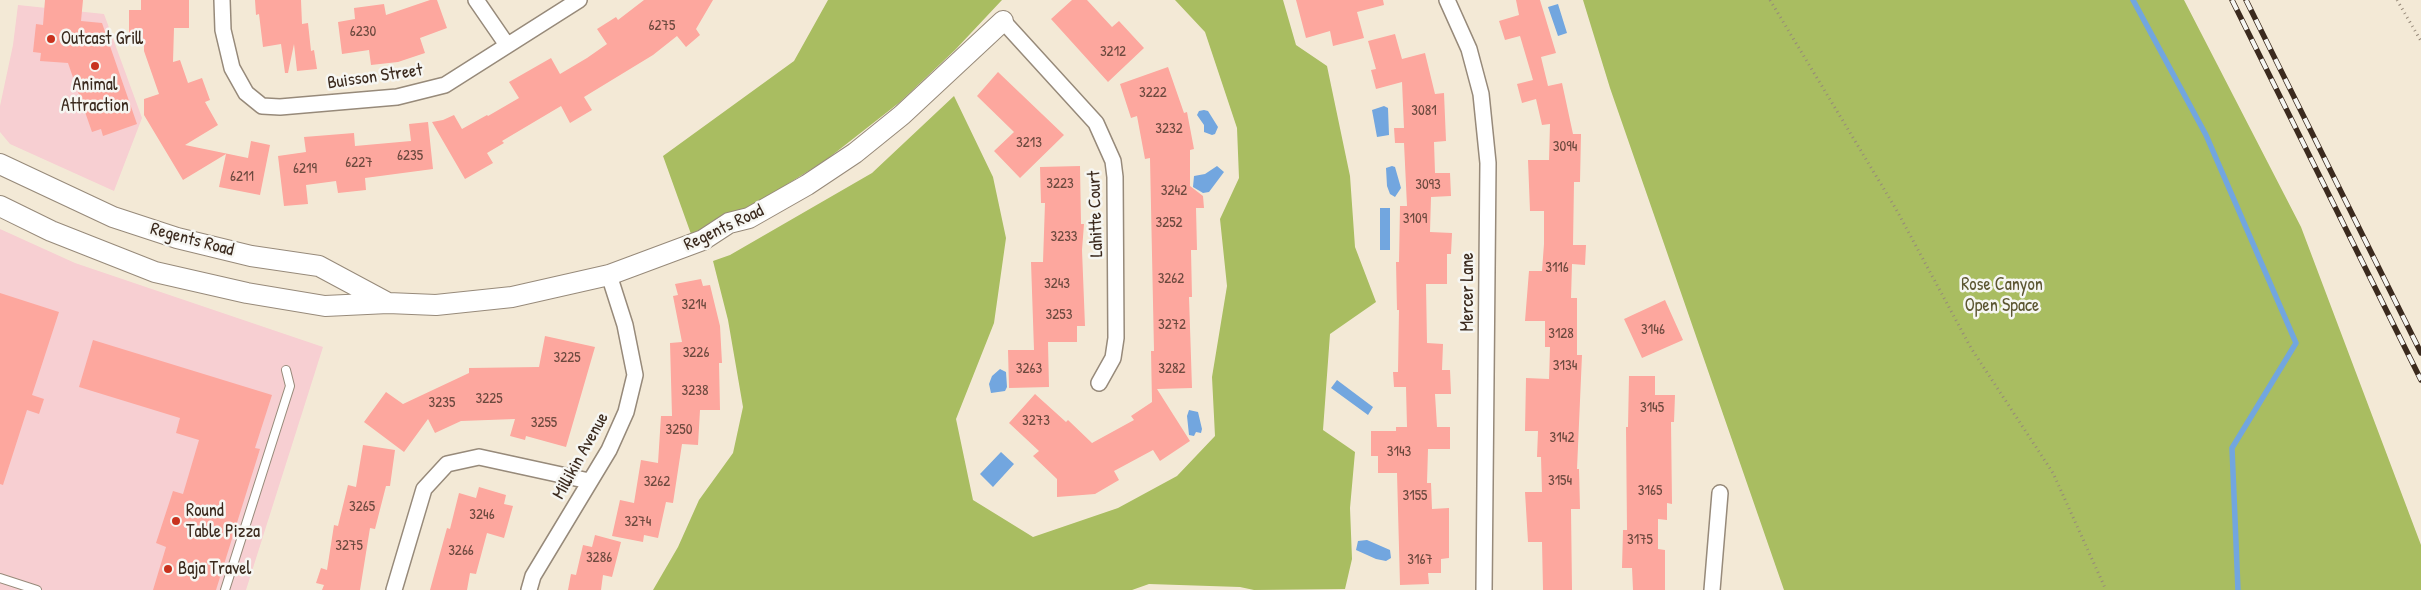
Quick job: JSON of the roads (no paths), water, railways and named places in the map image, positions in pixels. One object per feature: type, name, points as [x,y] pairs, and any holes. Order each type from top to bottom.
[{"type":"street","name":"Buisson Street","points":[[222,0],[223,30],[232,68],[246,93],[262,106],[280,107],[397,96],[445,85],[579,0]]},
{"type":"street","points":[[476,0],[507,45]]},
{"type":"street","name":"Mercer Lane","points":[[1448,0],[1469,49],[1481,94],[1488,163],[1484,590]]},
{"type":"street","name":"Regents Road","points":[[0,206],[59,235],[156,272],[246,294],[326,306],[388,303],[436,305],[512,297],[609,275],[703,240],[729,223],[750,218],[806,185],[855,152],[902,115],[1003,21]]},
{"type":"street","name":"Lahitte Court","points":[[1003,21],[1088,112],[1103,134],[1113,161],[1115,176],[1116,338],[1113,358],[1099,383]]},
{"type":"street","name":"Regents Road","points":[[0,164],[113,217],[177,238],[244,254],[319,266],[388,303]]},
{"type":"street","name":"Millikin Avenue","points":[[529,590],[533,576],[609,450],[626,412],[635,375],[625,325],[609,275]]},
{"type":"street","points":[[394,590],[424,489],[447,464],[479,457],[589,482]]},
{"type":"street","points":[[1712,590],[1720,494]]},
{"type":"lane","points":[[225,590],[290,386],[286,370]]},
{"type":"lane","points":[[0,578],[37,590]]},
{"type":"water","points":[[1558,4],[1567,33],[1558,36],[1548,7]]},
{"type":"water","points":[[1384,106],[1388,108],[1389,135],[1377,137],[1372,110]]},
{"type":"water","points":[[1199,111],[1208,111],[1218,127],[1215,134],[1212,135],[1204,132],[1204,125],[1197,115]]},
{"type":"water","points":[[1217,166],[1224,172],[1209,192],[1203,193],[1193,187],[1194,176],[1205,174]]},
{"type":"water","points":[[1395,167],[1401,188],[1395,197],[1390,194],[1387,186],[1386,168]]},
{"type":"water","points":[[1380,208],[1390,208],[1390,250],[1380,250]]},
{"type":"water","points":[[1000,369],[1006,372],[1007,387],[1005,391],[991,393],[989,384],[992,376]]},
{"type":"water","points":[[1337,380],[1373,407],[1368,415],[1331,388]]},
{"type":"water","points":[[1189,410],[1198,412],[1202,429],[1201,433],[1196,432],[1194,436],[1189,435],[1187,416]]},
{"type":"water","points":[[1001,452],[1014,464],[993,487],[980,474]]},
{"type":"water","points":[[1367,540],[1390,550],[1391,558],[1386,561],[1376,559],[1356,550],[1358,541]]},
{"type":"waterway","points":[[2133,0],[2206,135],[2296,343],[2232,448],[2238,590]]},
{"type":"railway","points":[[2232,0],[2421,380]]},
{"type":"railway","points":[[2246,0],[2421,353]]},
{"type":"place","name":"Outcast Grill","points":[[51,39]]},
{"type":"place","name":"Animal Attraction","points":[[95,66]]},
{"type":"place","name":"Round Table Pizza","points":[[176,521]]},
{"type":"place","name":"Baja Travel","points":[[168,569]]},
{"type":"park label","name":"Rose Canyon Open Space","points":[[2002,295]]}]
